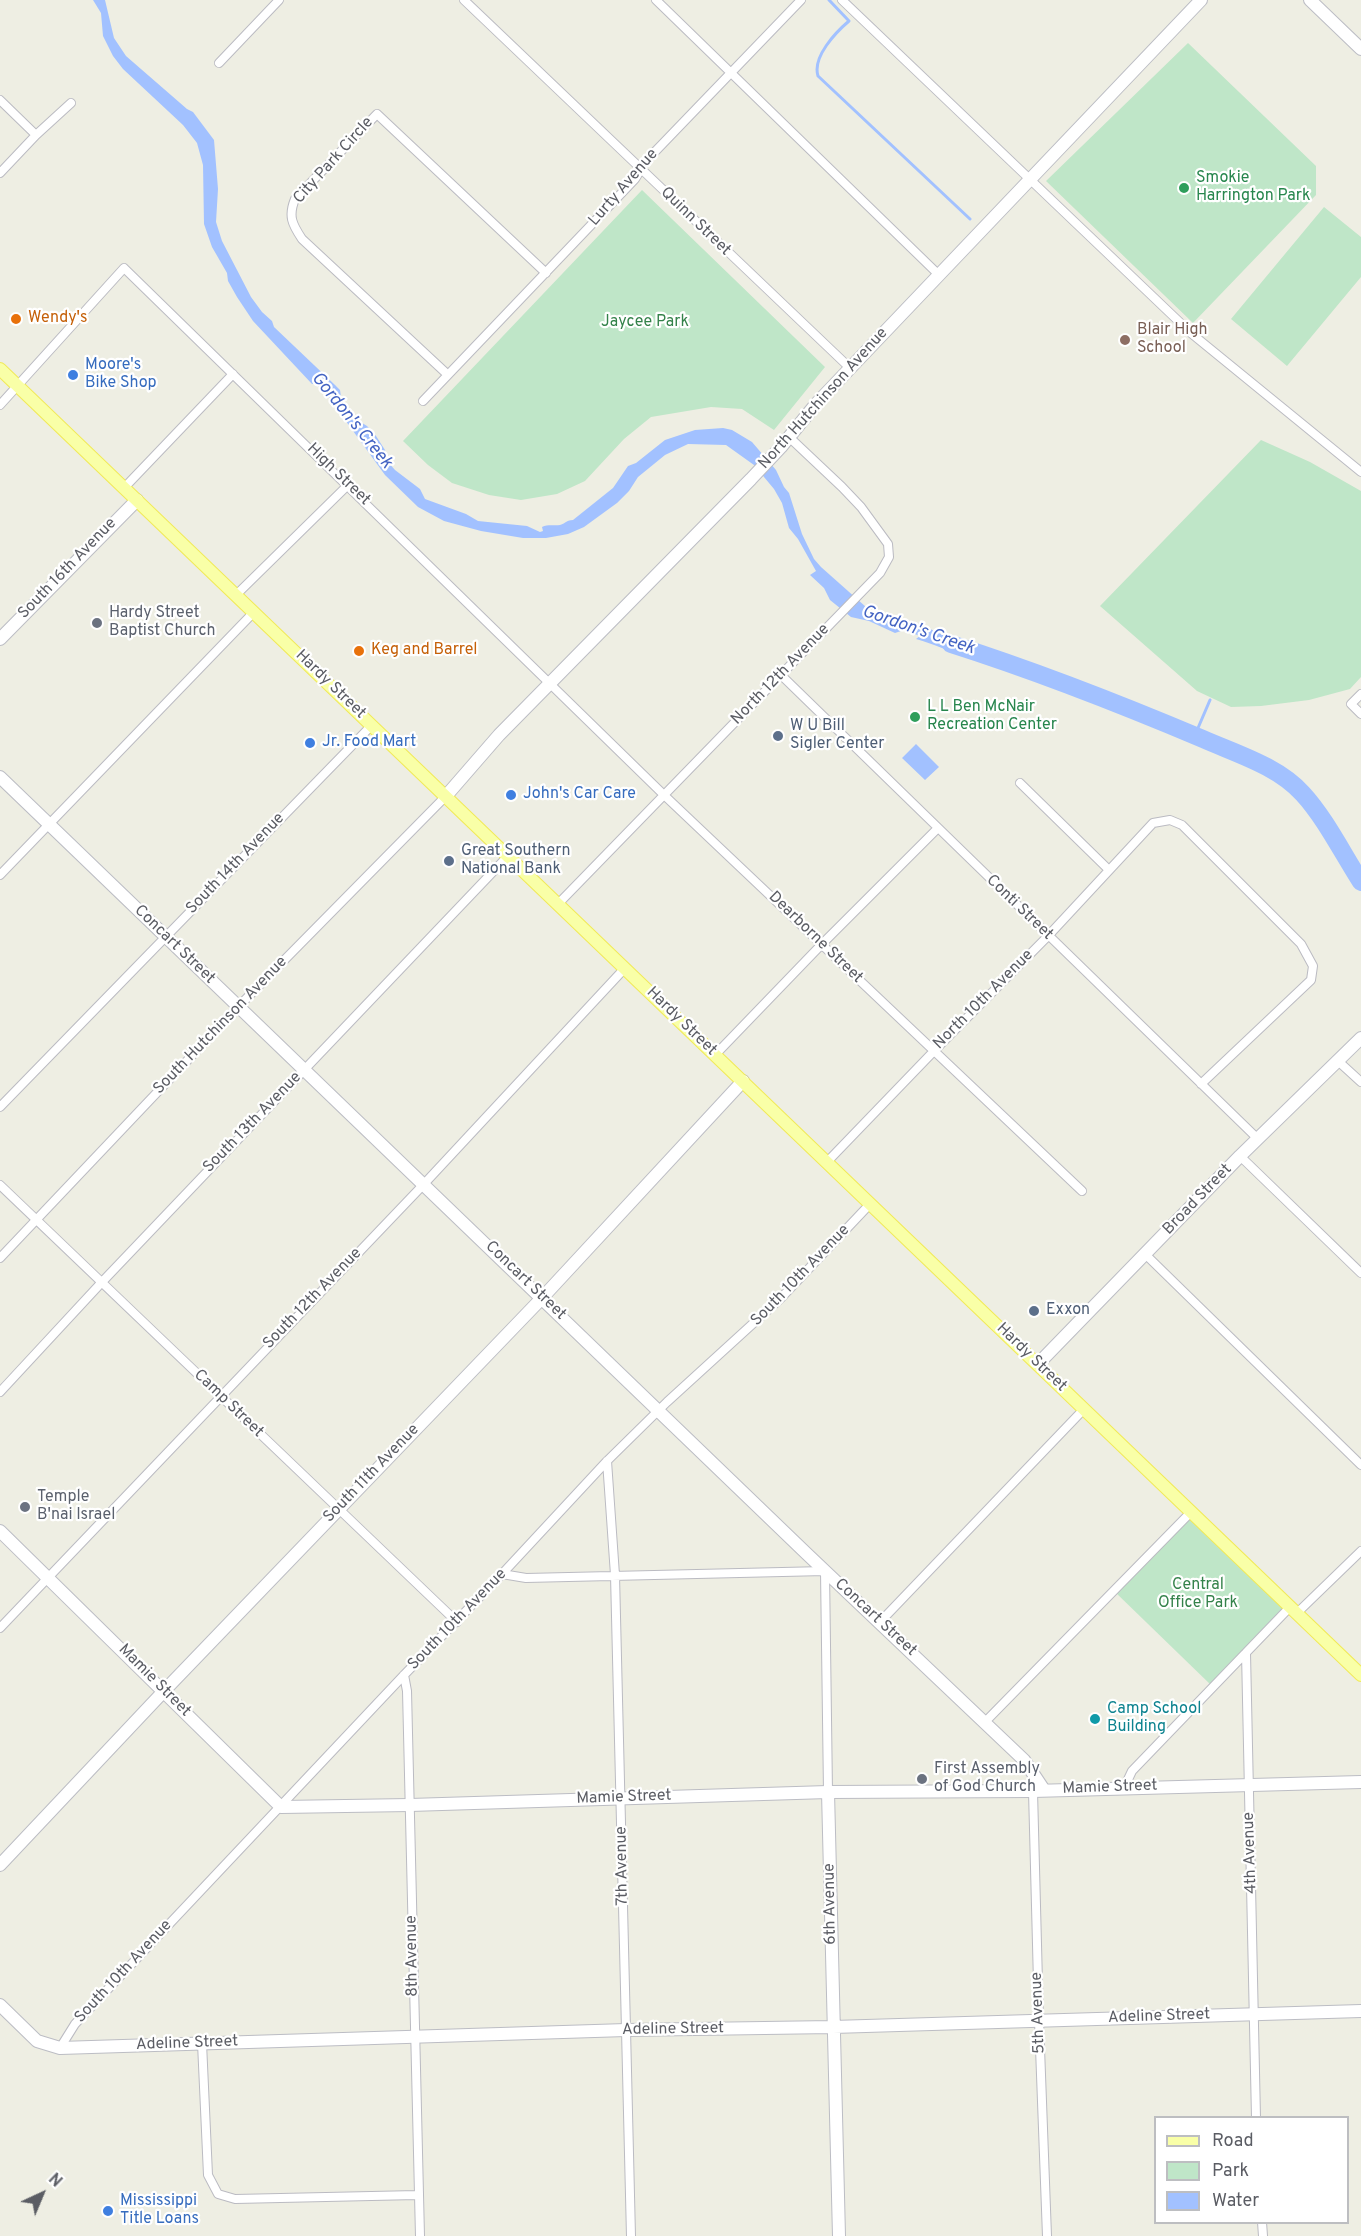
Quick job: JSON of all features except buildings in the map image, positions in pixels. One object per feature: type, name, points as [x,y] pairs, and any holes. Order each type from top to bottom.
[{"type":"main road","name":"Hardy Street","points":[[0,369],[1361,1675]]},
{"type":"street","name":"Quinn Street","points":[[464,0],[850,368]]},
{"type":"street","points":[[656,0],[939,275]]},
{"type":"street","name":"Lurty Avenue","points":[[423,402],[447,374],[635,179],[646,161],[801,0]]},
{"type":"street","points":[[842,0],[1205,346],[1360,470]]},
{"type":"street","name":"North Hutchinson Avenue","points":[[446,796],[550,683],[751,479],[816,404],[1201,0]]},
{"type":"street","points":[[1310,0],[1361,49]]},
{"type":"street","points":[[219,63],[275,1]]},
{"type":"street","points":[[0,100],[36,135]]},
{"type":"street","points":[[0,173],[71,103]]},
{"type":"street","name":"City Park Circle","points":[[447,374],[302,239],[292,223],[290,211],[295,199],[377,114],[546,273]]},
{"type":"street","name":"High Street","points":[[18,386],[124,268],[550,683]]},
{"type":"street","points":[[124,488],[232,374]]},
{"type":"street","points":[[0,405],[18,386]]},
{"type":"street","name":"North 12th Avenue","points":[[558,904],[880,573],[889,557],[888,544],[861,507],[789,437]]},
{"type":"street","points":[[236,595],[348,485]]},
{"type":"street","name":"South 16th Avenue","points":[[0,639],[137,500]]},
{"type":"street","points":[[0,875],[254,612]]},
{"type":"street","name":"Conti Street","points":[[781,675],[1258,1139]]},
{"type":"street","name":"Dearborne Street","points":[[550,683],[933,1052],[1082,1191]]},
{"type":"street","points":[[1361,694],[1351,704],[1361,714]]},
{"type":"street","name":"South 14th Avenue","points":[[0,1107],[372,725]]},
{"type":"street","name":"Concart Street","points":[[0,777],[1024,1760],[1039,1791]]},
{"type":"street","points":[[1020,783],[1109,870]]},
{"type":"street","name":"South Hutchinson Avenue","points":[[0,1258],[239,1006],[446,796]]},
{"type":"street","name":"North 10th Avenue","points":[[827,1162],[1048,936],[1153,823],[1170,820],[1182,825],[1301,944],[1313,966],[1311,980],[1201,1084]]},
{"type":"street","points":[[715,1055],[938,828]]},
{"type":"street","name":"South 13th Avenue","points":[[0,1392],[508,856]]},
{"type":"street","name":"South 12th Avenue","points":[[0,1628],[424,1184],[625,968]]},
{"type":"street","name":"Broad Street","points":[[1038,1364],[1240,1156],[1361,1038]]},
{"type":"street","points":[[1338,1061],[1361,1082]]},
{"type":"street","name":"South 11th Avenue","points":[[0,1865],[542,1298],[743,1081]]},
{"type":"street","points":[[1240,1156],[1361,1273]]},
{"type":"street","name":"Camp Street","points":[[0,1185],[457,1622]]},
{"type":"street","name":"South 10th Avenue","points":[[60,2048],[75,2024],[607,1461],[781,1298],[870,1204]]},
{"type":"street","points":[[1145,1254],[1361,1465]]},
{"type":"street","points":[[880,1622],[1084,1409]]},
{"type":"street","name":"7th Avenue","points":[[607,1461],[615,1575],[631,2236]]},
{"type":"street","points":[[985,1722],[1191,1512]]},
{"type":"street","name":"Mamie Street","points":[[0,1531],[281,1807],[828,1792],[1039,1791],[1361,1782]]},
{"type":"street","points":[[1124,1788],[1132,1771],[1246,1653],[1361,1551]]},
{"type":"street","points":[[502,1574],[526,1578],[825,1571]]},
{"type":"street","name":"6th Avenue","points":[[825,1571],[839,2236]]},
{"type":"street","name":"4th Avenue","points":[[1246,1653],[1256,2116]]},
{"type":"street","name":"8th Avenue","points":[[404,1676],[407,1691],[417,2195],[420,2236]]},
{"type":"street","name":"5th Avenue","points":[[1039,1791],[1039,2021],[1047,2236]]},
{"type":"street","name":"Adeline Street","points":[[0,2006],[38,2041],[60,2048],[626,2030],[833,2027],[1361,2011]]},
{"type":"street","points":[[202,2043],[208,2175],[218,2194],[235,2199],[417,2195]]},
{"type":"green space","name":"Smokie Harrington Park","points":[[1188,43],[1316,166],[1316,195],[1193,323],[1046,181]]},
{"type":"green space","name":"Jaycee Park","points":[[642,190],[825,367],[774,430],[742,409],[711,407],[651,417],[624,439],[585,481],[557,494],[521,500],[489,495],[452,483],[428,465],[403,441]]},
{"type":"green space","points":[[1324,207],[1361,237],[1361,277],[1287,366],[1231,319]]},
{"type":"green space","points":[[1261,440],[1310,462],[1361,491],[1361,677],[1350,689],[1309,700],[1231,707],[1197,691],[1100,606]]},
{"type":"green space","name":"Central Office Park","points":[[1191,1512],[1290,1607],[1213,1687],[1114,1591]]},
{"type":"water","points":[[93,0],[105,0],[114,38],[126,56],[193,112],[214,140],[218,189],[216,222],[222,241],[251,297],[272,321],[274,327],[340,390],[342,404],[354,418],[367,426],[376,436],[385,450],[387,461],[420,489],[425,499],[466,514],[478,521],[527,526],[540,532],[543,531],[544,526],[560,525],[573,520],[613,488],[628,466],[636,463],[665,440],[695,430],[723,428],[732,430],[752,442],[776,470],[789,493],[802,534],[814,559],[821,567],[875,615],[916,629],[927,627],[963,643],[974,651],[968,657],[916,639],[920,636],[904,630],[895,633],[869,621],[851,617],[830,600],[824,588],[810,575],[816,571],[789,528],[782,503],[774,489],[754,465],[726,445],[688,444],[665,455],[638,477],[617,503],[584,527],[568,534],[546,538],[523,538],[481,531],[444,521],[418,507],[385,475],[327,395],[316,384],[312,384],[253,321],[237,297],[212,247],[204,224],[203,165],[197,143],[183,125],[123,69],[113,56],[103,36],[101,13]]},
{"type":"water","points":[[916,744],[939,767],[925,780],[902,758]]},
{"type":"waterway","points":[[829,0],[849,21],[832,38],[822,53],[818,61],[818,76],[970,219]]},
{"type":"waterway","name":"Gordon's Creek","points":[[951,644],[1015,665],[1109,701],[1269,768],[1293,784],[1303,794],[1326,825],[1361,882]]},
{"type":"waterway","points":[[1199,737],[1198,728],[1210,700]]},
{"type":"place","name":"Smokie Harrington Park","points":[[1184,188]]},
{"type":"place","name":"Wendy's","points":[[16,319]]},
{"type":"place","name":"Blair High School","points":[[1125,340]]},
{"type":"place","name":"Moore's Bike Shop","points":[[73,375]]},
{"type":"place","name":"Hardy Street Baptist Church","points":[[97,623]]},
{"type":"place","name":"Keg and Barrel","points":[[359,651]]},
{"type":"place","name":"L L Ben McNair Recreation Center","points":[[915,717]]},
{"type":"place","name":"W U Bill Sigler Center","points":[[778,736]]},
{"type":"place","name":"Jr. Food Mart","points":[[310,743]]},
{"type":"place","name":"John's Car Care","points":[[511,795]]},
{"type":"place","name":"Great Southern National Bank","points":[[449,861]]},
{"type":"place","name":"Exxon","points":[[1034,1311]]},
{"type":"place","name":"Temple B'nai Israel","points":[[25,1507]]},
{"type":"place","name":"Camp School Building","points":[[1095,1719]]},
{"type":"place","name":"First Assembly of God Church","points":[[922,1779]]},
{"type":"place","name":"Mississippi Title Loans","points":[[108,2211]]}]
